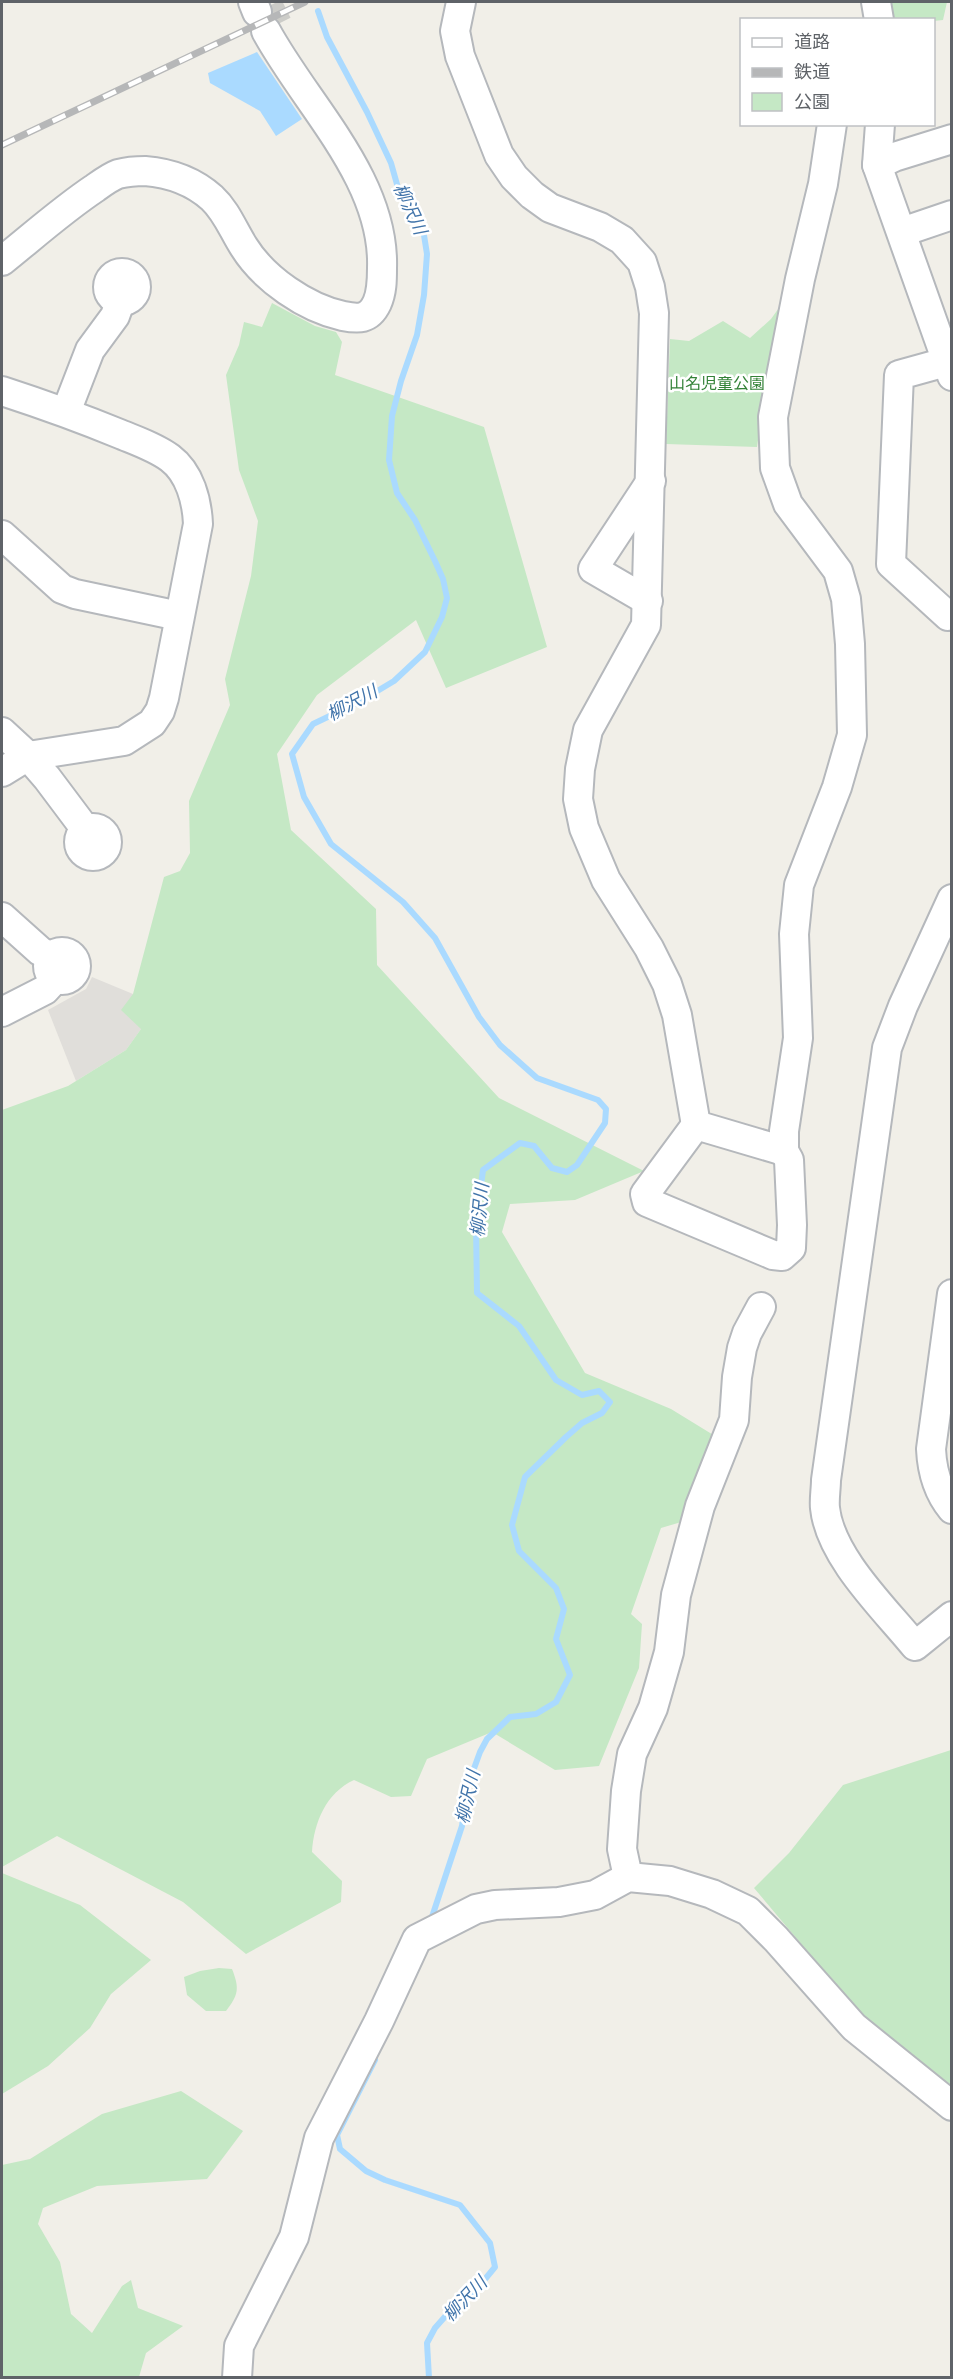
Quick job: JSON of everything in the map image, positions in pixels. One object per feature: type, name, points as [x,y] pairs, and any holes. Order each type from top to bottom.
[{"type":"street","points":[[461,2],[455,31],[460,56],[499,155],[514,177],[532,195],[550,208],[600,227],[622,240],[642,262],[650,287],[654,313],[646,625],[588,730],[580,769],[578,799],[584,828],[606,880],[649,948],[667,984],[678,1015],[696,1125],[645,1194],[646,1202],[773,1255],[782,1256],[791,1248],[789,1160],[784,1151],[784,1131],[798,1038],[794,934],[800,885],[837,787],[852,735],[846,599],[838,571],[788,504],[775,468],[800,279],[823,184],[832,126]]},
{"type":"street","points":[[876,2],[879,18]]},
{"type":"street","points":[[2,261],[85,194],[118,174],[143,171],[167,175],[198,187],[212,198],[224,210],[244,248],[268,275],[301,299],[333,314],[357,318],[368,315],[377,303],[382,276],[383,257],[376,216],[361,179],[306,92],[281,59],[265,13]]},
{"type":"street","points":[[877,126],[878,165],[949,369],[899,375],[891,564],[948,616],[951,615]]},
{"type":"street","points":[[878,165],[894,157],[951,139]]},
{"type":"street","points":[[902,232],[951,215]]},
{"type":"street","points":[[66,412],[90,350],[116,316],[120,302]]},
{"type":"street","points":[[2,392],[66,412],[150,447],[172,459],[186,477],[197,503],[198,524],[164,698],[160,711],[152,723],[124,741],[28,756],[2,772]]},
{"type":"street","points":[[648,601],[593,569],[651,481]]},
{"type":"street","points":[[2,535],[62,589],[75,594],[179,616]]},
{"type":"street","points":[[2,732],[28,756],[86,830]]},
{"type":"street","points":[[950,911],[903,1006],[887,1048],[850,1299],[826,1480],[825,1508],[831,1533],[845,1561],[915,1646],[951,1616]]},
{"type":"street","points":[[2,916],[40,951],[53,968],[45,990],[2,1012]]},
{"type":"street","points":[[696,1125],[784,1151]]},
{"type":"street","points":[[951,1294],[931,1449],[937,1483],[951,1509]]},
{"type":"street","points":[[628,1877],[622,1849],[626,1791],[633,1754],[653,1708],[669,1652],[676,1595],[700,1506],[734,1420],[742,1348],[761,1307]]},
{"type":"street","points":[[237,2378],[239,2346],[294,2237],[320,2138],[428,1933],[476,1909],[495,1905],[559,1902],[595,1895],[628,1877],[670,1881],[712,1894],[748,1911],[854,2027],[951,2106]]},
{"type":"shaded area","points":[[92,977],[133,994],[141,1029],[126,1050],[76,1081],[48,1010],[86,989]]},
{"type":"green space","points":[[887,2],[947,2],[943,20],[891,18]]},
{"type":"green space","points":[[272,303],[315,326],[336,332],[342,342],[335,375],[484,427],[547,647],[446,688],[416,620],[317,695],[277,754],[291,830],[376,909],[377,965],[499,1098],[644,1171],[575,1200],[510,1204],[502,1232],[585,1373],[671,1409],[715,1436],[688,1520],[661,1528],[631,1614],[642,1624],[639,1668],[599,1766],[555,1770],[492,1732],[427,1759],[411,1796],[391,1797],[354,1780],[344,1786],[329,1801],[319,1819],[313,1841],[312,1852],[342,1881],[341,1902],[246,1954],[183,1902],[57,1836],[2,1867],[2,1110],[68,1086],[126,1050],[141,1029],[121,1010],[133,994],[164,877],[180,871],[190,853],[189,801],[230,705],[225,679],[251,576],[258,521],[239,470],[226,375],[239,345],[244,322],[262,327]]},
{"type":"green space","name":"山名児童公園","points":[[781,305],[772,344],[757,447],[666,444],[670,339],[689,341],[723,321],[750,338],[771,319]]},
{"type":"green space","points":[[951,1750],[951,2087],[861,2015],[754,1888],[789,1853],[843,1785]]},
{"type":"green space","points":[[2,1873],[80,1905],[151,1960],[111,1994],[90,2028],[48,2066],[2,2094]]},
{"type":"green space","points":[[219,1968],[232,1969],[237,1987],[235,1996],[226,2011],[206,2011],[187,1995],[184,1977],[200,1971]]},
{"type":"green space","points":[[181,2091],[243,2131],[207,2179],[97,2186],[43,2208],[38,2224],[60,2262],[71,2314],[92,2333],[122,2286],[131,2280],[138,2308],[183,2326],[146,2353],[139,2377],[2,2377],[2,2165],[30,2159],[102,2114]]},
{"type":"water","points":[[257,52],[302,119],[276,136],[260,111],[210,83],[208,73]]},
{"type":"waterway","name":"柳沢川","points":[[318,11],[327,37],[391,163],[400,195],[423,229],[427,254],[424,295],[417,335],[392,416],[389,460],[397,493],[415,520],[435,561],[443,579],[447,598],[442,617],[425,652],[394,681],[359,702],[313,724],[292,754],[304,797],[331,844],[403,902],[435,938],[479,1017],[500,1045],[537,1078],[598,1100],[606,1109],[605,1123],[577,1165],[567,1172],[552,1168],[534,1146],[520,1143],[483,1170],[476,1224],[477,1293],[519,1326],[556,1380],[582,1395],[599,1391],[610,1402],[602,1413],[582,1423],[525,1477],[512,1525],[519,1551],[556,1588],[564,1609],[556,1639],[570,1675],[556,1702],[536,1714],[510,1717],[487,1739],[468,1785],[462,1826],[430,1923]]},
{"type":"waterway","name":"柳沢川","points":[[375,2060],[337,2135],[340,2149],[366,2171],[385,2180],[460,2205],[490,2243],[495,2267],[477,2289],[457,2303],[435,2328],[427,2343],[429,2378]]},
{"type":"tunnel","points":[[269,6],[278,24]]},
{"type":"railway","points":[[2,145],[305,2]]}]
